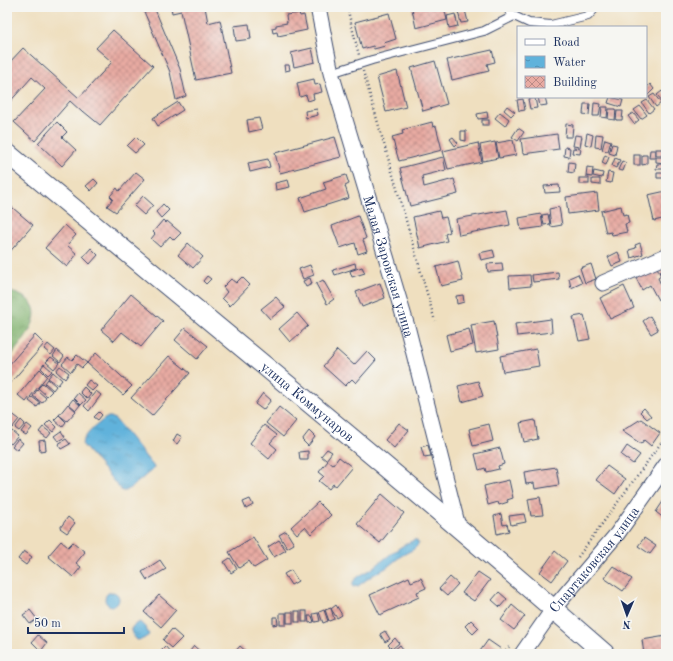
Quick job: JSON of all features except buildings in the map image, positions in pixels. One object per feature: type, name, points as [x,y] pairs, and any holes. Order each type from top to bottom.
[{"type":"street","name":"Малая Заровская улица","points":[[318,7],[331,73],[408,330],[458,527]]},
{"type":"street","name":"улица Коммунаров","points":[[7,153],[458,527],[554,608],[605,654]]},
{"type":"street","points":[[603,283],[666,256]]},
{"type":"street","name":"Спартаковская улица","points":[[518,648],[617,534],[666,465]]},
{"type":"lane","points":[[506,7],[514,16],[529,23],[551,24],[588,16],[596,7]]},
{"type":"lane","points":[[331,73],[361,63],[484,31],[514,16]]},
{"type":"path","points":[[347,7],[361,63],[435,321]]},
{"type":"path","points":[[574,563],[666,436]]},
{"type":"path","points":[[504,654],[518,648]]},
{"type":"green space","points":[[11,292],[25,298],[33,305],[35,313],[33,323],[28,332],[7,361],[7,293]]},
{"type":"water","points":[[108,417],[115,419],[154,467],[131,488],[125,491],[122,491],[82,444],[85,437],[92,429]]},
{"type":"water","points":[[416,540],[419,544],[414,549],[401,556],[386,568],[358,586],[353,587],[353,582],[357,578],[398,549]]},
{"type":"water","points":[[109,592],[115,592],[119,596],[119,602],[115,606],[109,606],[105,602],[105,596]]},
{"type":"water","points":[[140,622],[146,628],[149,635],[143,639],[137,640],[132,634],[131,629],[134,625]]}]
